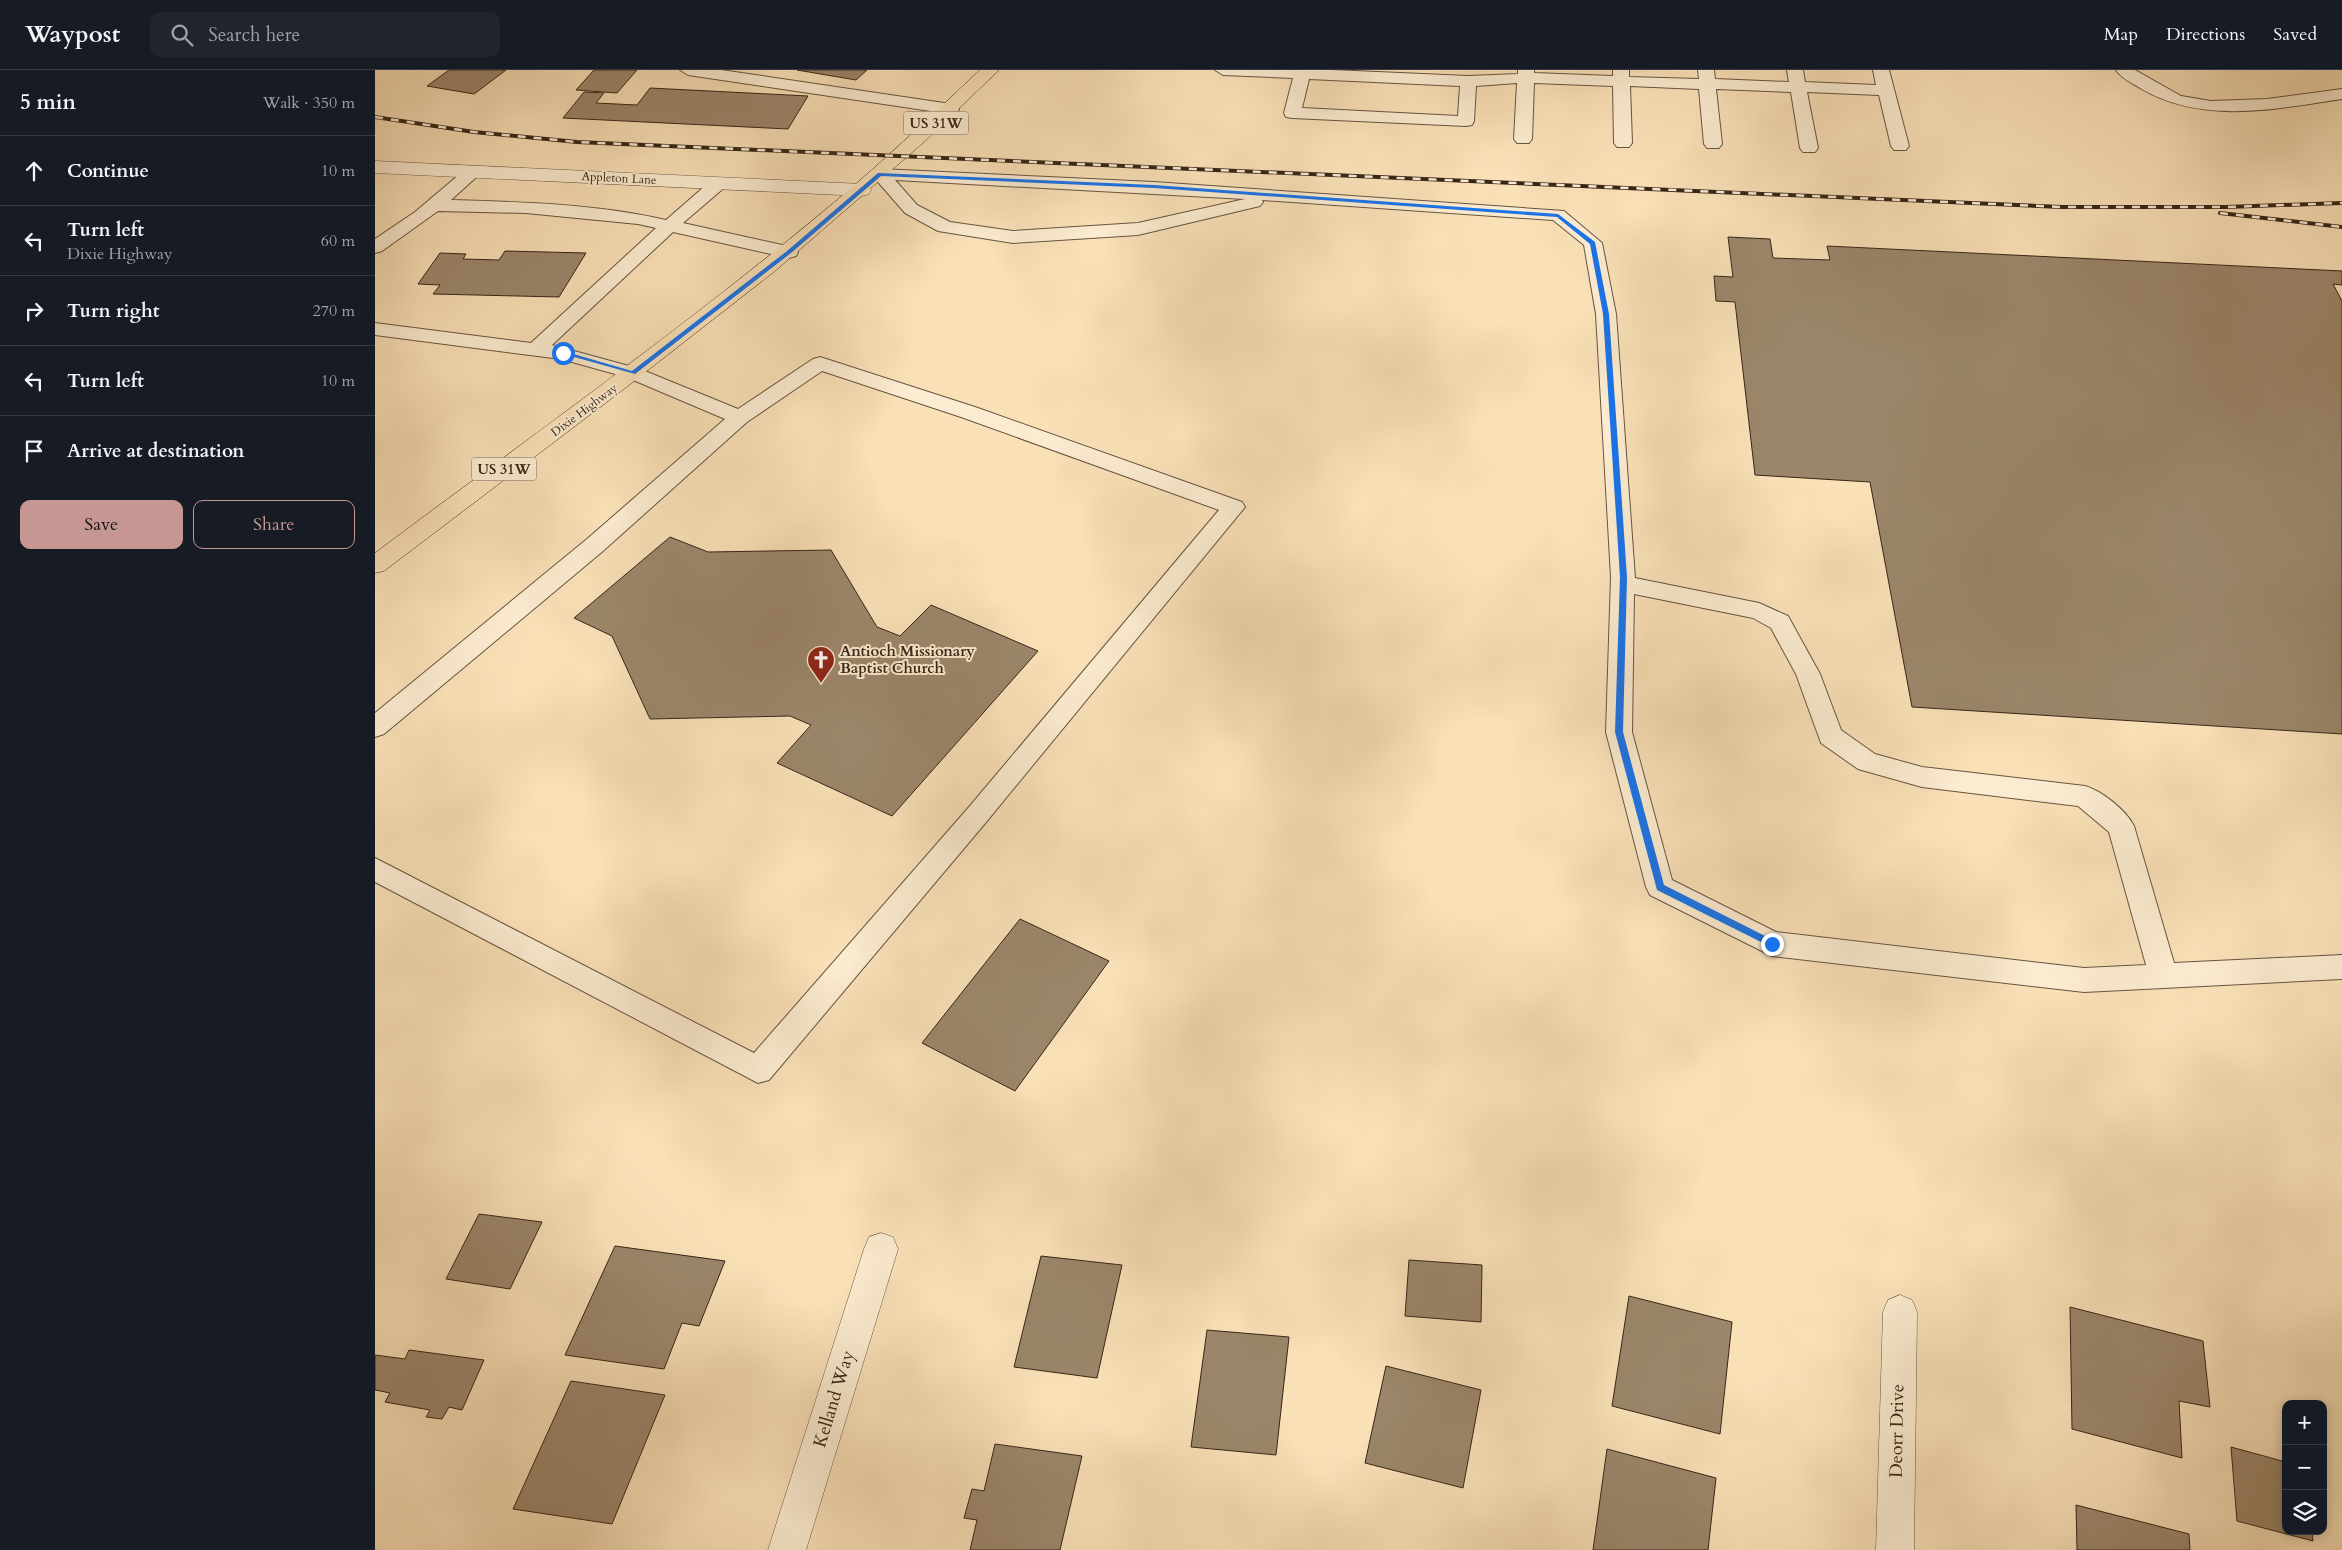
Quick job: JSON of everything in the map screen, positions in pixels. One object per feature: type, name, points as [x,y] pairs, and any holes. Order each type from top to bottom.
[{"type":"main road","name":"Dixie Highway","points":[[375,565],[633,373],[789,252],[862,190],[951,109],[990,70]]},
{"type":"street","name":"Appleton Lane","points":[[375,167],[862,190]]},
{"type":"street","name":"Kelland Way","points":[[787,1550],[881,1249]]},
{"type":"street","name":"Deorr Drive","points":[[1895,1550],[1900,1312]]},
{"type":"lane","points":[[688,70],[951,109]]},
{"type":"lane","points":[[1223,70],[1468,80],[1526,74],[1707,77],[1798,87],[1887,90]]},
{"type":"lane","points":[[1795,70],[1809,148]]},
{"type":"lane","points":[[1881,70],[1900,146]]},
{"type":"lane","points":[[2124,70],[2155,90],[2191,104],[2252,105],[2342,94]]},
{"type":"lane","points":[[1302,72],[1292,113],[1465,121],[1468,80]]},
{"type":"lane","points":[[1523,140],[1526,74]]},
{"type":"lane","points":[[1621,76],[1623,143]]},
{"type":"lane","points":[[1707,77],[1713,144]]},
{"type":"lane","points":[[375,247],[433,206],[473,172]]},
{"type":"lane","points":[[879,174],[911,209],[945,227],[1013,237],[1138,229],[1279,196]]},
{"type":"lane","points":[[879,174],[1154,187],[1558,215],[1593,243],[1606,314],[1623,584],[1619,732],[1660,887],[1772,944],[2084,980],[2342,967]]},
{"type":"lane","points":[[535,350],[669,226],[719,183]]},
{"type":"lane","points":[[433,206],[526,208],[638,219],[789,252]]},
{"type":"lane","points":[[375,328],[563,353],[633,373],[740,416]]},
{"type":"lane","points":[[375,727],[595,545],[740,416],[820,363],[968,412],[1234,508],[978,814],[758,1070],[375,869]]},
{"type":"lane","points":[[1623,584],[1759,611],[1780,622],[1808,674],[1830,736],[1867,762],[1922,777],[2085,796],[2121,826],[2163,976]]},
{"type":"building","points":[[449,70],[506,70],[474,94],[427,86]]},
{"type":"building","points":[[594,70],[637,70],[617,93],[576,90]]},
{"type":"building","points":[[797,70],[867,70],[856,80]]},
{"type":"building","points":[[650,88],[808,96],[788,129],[563,118],[584,92],[604,93],[596,103],[637,105]]},
{"type":"building","points":[[1728,237],[1770,239],[1773,258],[1830,260],[1827,246],[2342,271],[2342,285],[2333,284],[2342,301],[2342,734],[1912,707],[1870,482],[1755,475],[1735,302],[1716,301],[1714,276],[1733,277]]},
{"type":"building","points":[[505,251],[586,253],[559,297],[433,294],[440,285],[418,284],[440,253],[466,254],[463,259],[499,260]]},
{"type":"building","name":"Antioch Missionary Baptist Church","points":[[670,537],[708,552],[831,550],[877,627],[900,636],[931,605],[1038,651],[892,816],[777,763],[811,725],[790,716],[650,719],[612,636],[574,618]]},
{"type":"building","points":[[1020,919],[1109,961],[1015,1091],[922,1043]]},
{"type":"building","points":[[479,1214],[542,1222],[510,1289],[446,1279]]},
{"type":"building","points":[[615,1246],[725,1261],[699,1326],[682,1323],[664,1369],[565,1355]]},
{"type":"building","points":[[1041,1256],[1122,1265],[1097,1378],[1014,1367]]},
{"type":"building","points":[[1409,1260],[1482,1265],[1481,1322],[1405,1316]]},
{"type":"building","points":[[1629,1296],[1732,1322],[1720,1434],[1612,1406]]},
{"type":"building","points":[[2070,1307],[2203,1341],[2210,1407],[2179,1401],[2182,1458],[2072,1429]]},
{"type":"building","points":[[1207,1330],[1289,1337],[1276,1455],[1191,1447]]},
{"type":"building","points":[[409,1350],[484,1360],[462,1410],[449,1407],[442,1419],[426,1417],[430,1410],[385,1402],[390,1393],[375,1390],[375,1355],[405,1359]]},
{"type":"building","points":[[1386,1366],[1481,1390],[1463,1488],[1365,1463]]},
{"type":"building","points":[[571,1381],[665,1395],[612,1524],[513,1509]]},
{"type":"building","points":[[995,1444],[1082,1456],[1060,1550],[970,1550],[977,1520],[964,1518],[972,1489],[984,1491]]},
{"type":"building","points":[[2231,1447],[2282,1461],[2282,1533],[2237,1521]]},
{"type":"building","points":[[1607,1449],[1716,1478],[1708,1550],[1593,1550]]},
{"type":"building","points":[[2076,1505],[2189,1534],[2190,1550],[2077,1550]]},
{"type":"building","points":[[2290,1535],[2312,1535],[2313,1541]]},
{"type":"railway","points":[[375,117],[474,132],[577,142],[2062,207],[2226,207],[2342,203]]},
{"type":"railway","points":[[2220,213],[2342,227]]},
{"type":"place","name":"Antioch Missionary Baptist Church","points":[[821,684]]},
{"type":"route","points":[[563,353],[633,373],[789,252],[879,174],[1154,187],[1558,215],[1593,243],[1606,314],[1623,577],[1619,732],[1660,887],[1772,944]]}]
